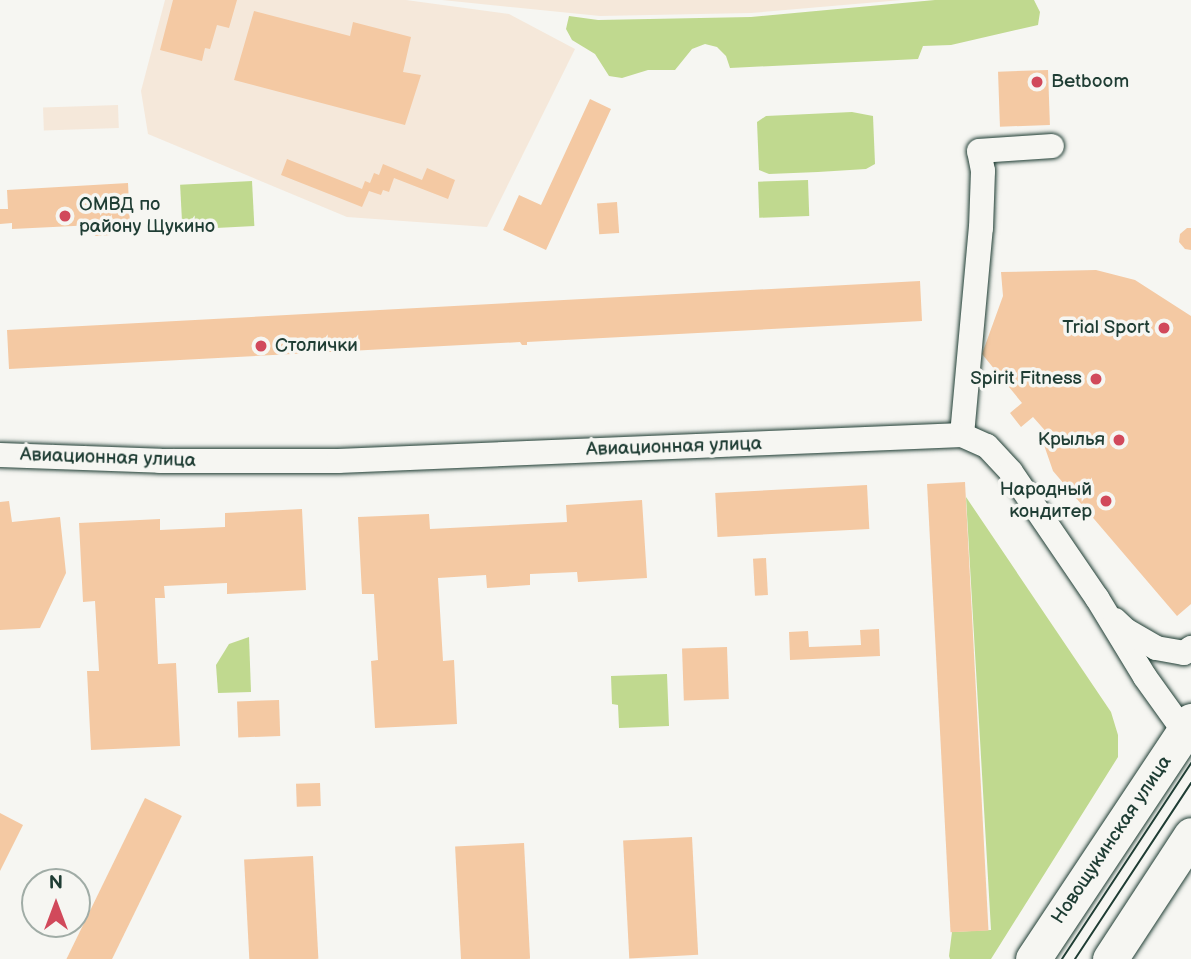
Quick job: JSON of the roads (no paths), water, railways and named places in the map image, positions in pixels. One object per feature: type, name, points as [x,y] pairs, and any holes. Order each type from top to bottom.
[{"type":"main road","name":"Новощукинская улица","points":[[1033,959],[1188,732]]},
{"type":"main road","points":[[1110,959],[1191,835]]},
{"type":"street","points":[[1052,146],[979,151],[983,170],[981,228],[962,435],[987,446],[1011,472],[1188,732]]},
{"type":"street","name":"Авиационная улица","points":[[0,455],[160,461],[338,461],[962,435]]},
{"type":"street","points":[[1102,607],[1126,631],[1156,648],[1184,653],[1191,648]]},
{"type":"tram line","points":[[1062,959],[1191,763]]},
{"type":"tram line","points":[[1075,959],[1191,783]]},
{"type":"place","name":"Betboom","points":[[1037,82]]},
{"type":"place","name":"ОМВД по району Щукино","points":[[65,216]]},
{"type":"place","name":"Trial Sport","points":[[1164,328]]},
{"type":"place","name":"Столички","points":[[261,346]]},
{"type":"place","name":"Spirit Fitness","points":[[1096,379]]},
{"type":"place","name":"Крылья","points":[[1119,440]]},
{"type":"place","name":"Народный кондитер","points":[[1106,501]]}]
